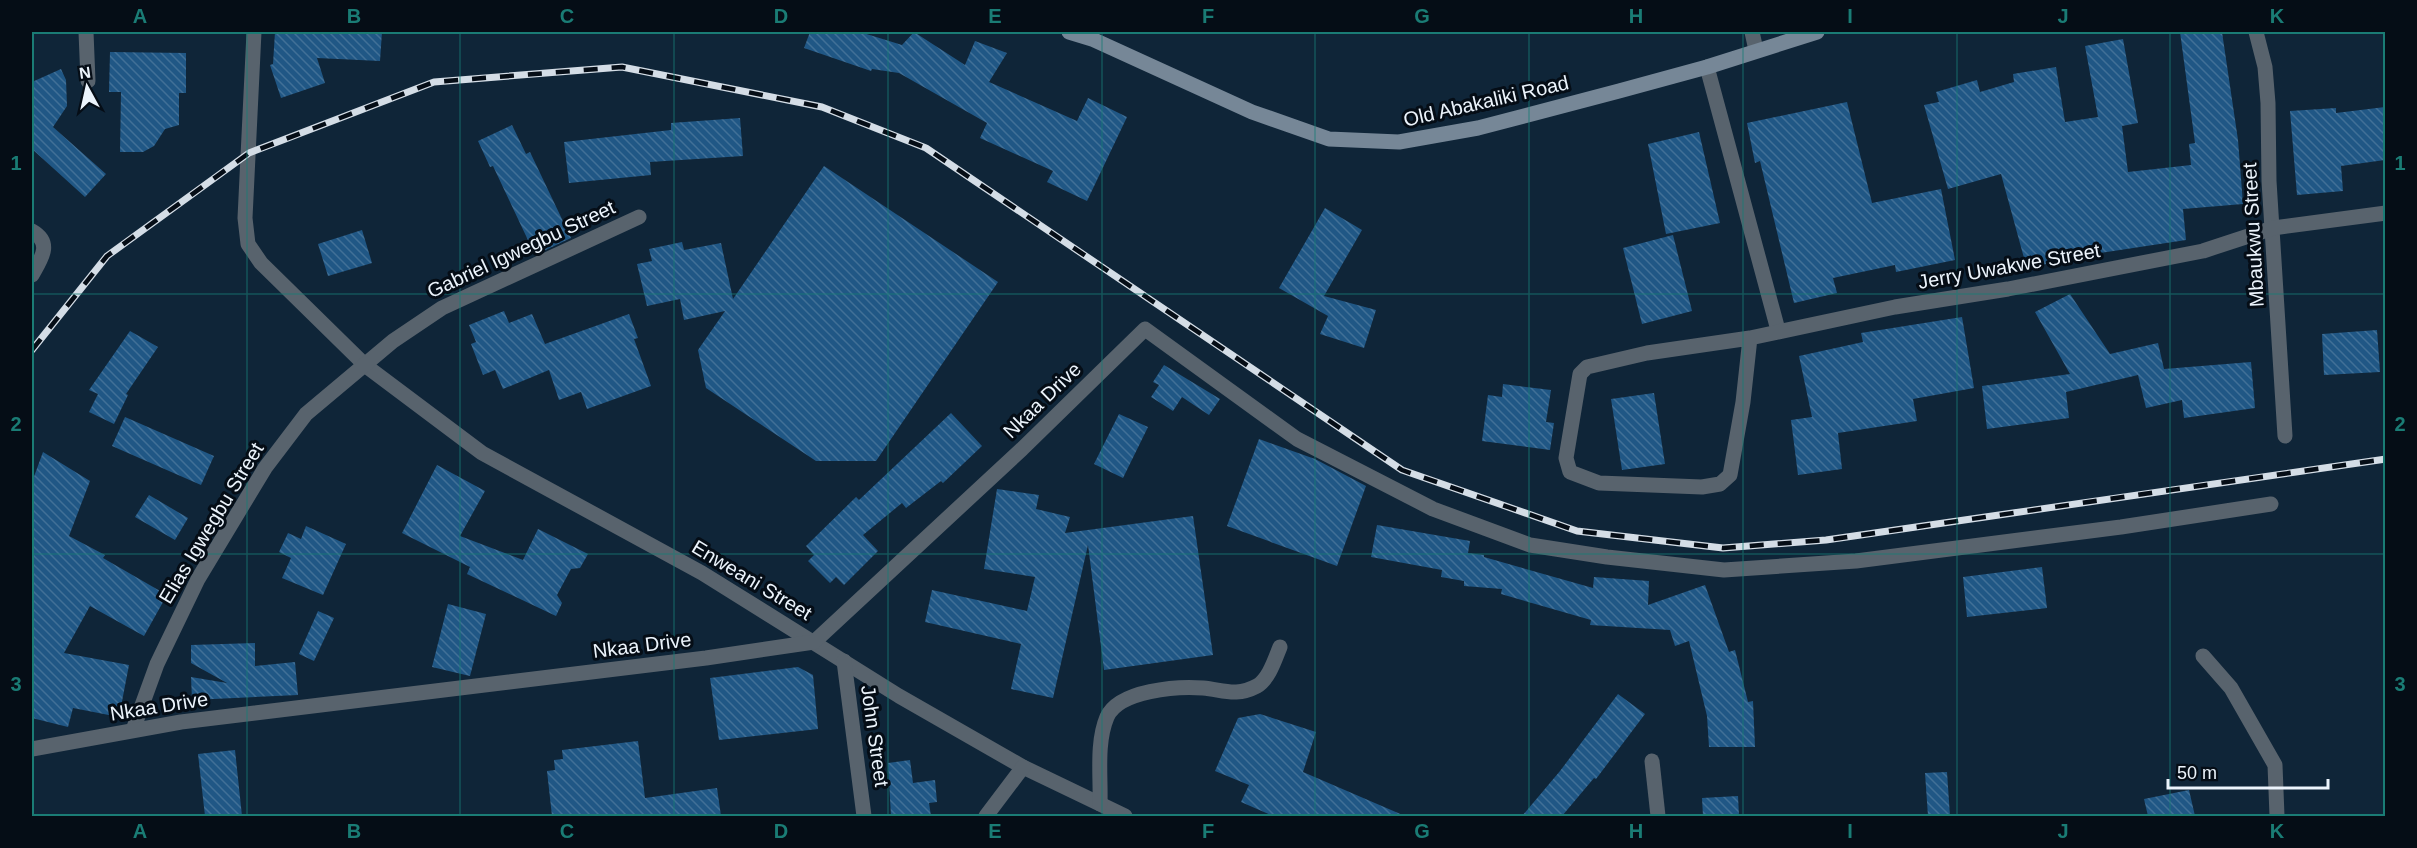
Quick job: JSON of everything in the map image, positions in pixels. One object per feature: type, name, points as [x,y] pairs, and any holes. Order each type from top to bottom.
[{"type":"main road","name":"Old Abakaliki Road","points":[[1069,32],[1092,39],[1252,112],[1329,139],[1400,142],[1478,128],[1707,67],[1817,32]]},
{"type":"street","points":[[86,32],[88,81]]},
{"type":"street","name":"Enweani Street","points":[[254,32],[245,218],[248,244],[261,263],[366,366],[482,453],[702,573],[843,661],[1023,767],[1125,816]]},
{"type":"street","points":[[1752,32],[1756,50]]},
{"type":"street","name":"Mbaukwu Street","points":[[2256,32],[2265,67],[2268,103],[2269,181],[2285,436]]},
{"type":"street","points":[[1707,67],[1778,330]]},
{"type":"street","name":"Jerry Uwakwe Street","points":[[1750,338],[1743,402],[1730,475],[1720,484],[1701,487],[1599,483],[1570,472],[1566,458],[1580,374],[1587,367],[1647,353],[1750,338],[1778,330],[2203,251],[2273,228],[2385,213]]},
{"type":"street","name":"Gabriel Igwegbu Street","points":[[366,366],[393,341],[442,308],[639,216]]},
{"type":"street","points":[[32,231],[43,241],[45,248],[32,275]]},
{"type":"street","name":"Nkaa Drive","points":[[32,749],[181,722],[695,660],[814,642],[1022,449],[1145,329],[1297,439],[1433,509],[1530,544],[1596,555],[1724,570],[1856,561],[2121,527],[2271,504]]},
{"type":"street","name":"Elias Igwegbu Street","points":[[133,730],[157,664],[198,579],[265,468],[306,414],[366,366]]},
{"type":"street","points":[[1100,804],[1102,740],[1108,716],[1120,702],[1138,693],[1149,692],[1204,688],[1222,692],[1240,692],[1259,685],[1270,670],[1280,647]]},
{"type":"street","points":[[2203,656],[2231,688],[2275,765],[2277,816]]},
{"type":"street","name":"John Street","points":[[843,661],[864,816]]},
{"type":"street","points":[[1652,761],[1659,816]]},
{"type":"street","points":[[986,816],[1023,767]]},
{"type":"building","points":[[275,32],[382,32],[380,61],[317,58],[325,83],[281,98],[270,65],[273,64]]},
{"type":"building","points":[[810,32],[860,32],[902,45],[914,32],[965,65],[975,41],[1007,53],[989,82],[1077,121],[1088,98],[1127,117],[1087,201],[1047,182],[1053,171],[980,138],[987,123],[899,73],[872,69],[871,71],[804,48]]},
{"type":"building","points":[[2180,32],[2222,32],[2238,140],[2243,204],[2183,209],[2186,240],[2087,255],[2087,253],[2049,261],[2050,263],[2027,269],[2001,174],[1948,189],[1924,105],[1939,102],[1936,92],[1977,80],[1980,92],[2014,82],[2013,74],[2056,67],[2065,122],[2098,117],[2085,46],[2123,39],[2138,123],[2122,126],[2128,172],[2191,165],[2189,144],[2195,143]]},
{"type":"building","points":[[110,52],[186,53],[186,93],[179,93],[179,125],[165,129],[154,146],[143,152],[120,152],[121,92],[109,92]]},
{"type":"building","points":[[61,69],[66,80],[67,106],[53,127],[106,174],[85,197],[32,149],[32,82]]},
{"type":"building","points":[[1847,102],[1872,203],[1941,189],[1955,260],[1896,272],[1895,265],[1833,278],[1837,293],[1794,303],[1760,161],[1755,163],[1747,123]]},
{"type":"building","points":[[2385,107],[2385,160],[2341,166],[2343,191],[2297,195],[2290,111],[2336,108],[2336,113]]},
{"type":"building","points":[[740,118],[743,156],[650,162],[651,175],[569,183],[564,142],[671,130],[671,123]]},
{"type":"building","points":[[512,125],[526,154],[530,152],[571,238],[535,255],[493,166],[490,167],[478,141]]},
{"type":"building","points":[[1699,132],[1720,223],[1666,234],[1648,144]]},
{"type":"building","points":[[824,166],[998,282],[876,461],[816,461],[706,388],[698,350],[725,311],[684,320],[680,299],[647,306],[637,264],[652,261],[649,249],[682,242],[684,250],[721,243],[733,299]]},
{"type":"building","points":[[1325,208],[1362,230],[1324,296],[1376,310],[1364,348],[1320,334],[1328,316],[1279,288]]},
{"type":"building","points":[[362,230],[372,263],[328,276],[318,244]]},
{"type":"building","points":[[1673,235],[1692,311],[1642,324],[1623,248]]},
{"type":"building","points":[[2070,294],[2110,354],[2158,343],[2164,369],[2251,362],[2255,408],[2184,418],[2182,400],[2146,408],[2138,375],[2066,392],[2069,418],[1987,429],[1982,386],[2070,374],[2035,312]]},
{"type":"building","points":[[504,311],[509,323],[532,314],[545,344],[629,314],[638,338],[634,339],[651,386],[587,409],[581,392],[559,400],[549,370],[503,389],[495,370],[483,375],[471,344],[476,342],[469,325]]},
{"type":"building","points":[[1962,317],[1974,388],[1913,399],[1917,421],[1838,433],[1842,469],[1798,475],[1791,420],[1812,417],[1799,356],[1863,342],[1861,333]]},
{"type":"building","points":[[2377,330],[2380,372],[2324,375],[2322,334]]},
{"type":"building","points":[[130,331],[158,347],[126,394],[128,395],[114,424],[89,412],[98,394],[89,390]]},
{"type":"building","points":[[1164,365],[1220,399],[1209,415],[1182,397],[1173,411],[1151,397],[1159,385],[1153,382]]},
{"type":"building","points":[[1503,384],[1551,390],[1546,422],[1554,423],[1550,450],[1482,441],[1488,395],[1502,397]]},
{"type":"building","points":[[1654,393],[1665,464],[1622,470],[1611,399]]},
{"type":"building","points":[[951,413],[982,446],[943,483],[941,481],[906,508],[902,503],[863,535],[878,551],[844,585],[836,577],[830,583],[808,561],[814,555],[806,546],[856,497],[859,500]]},
{"type":"building","points":[[1119,414],[1148,427],[1123,478],[1094,464]]},
{"type":"building","points":[[125,417],[214,456],[201,485],[112,446]]},
{"type":"building","points":[[1259,439],[1315,459],[1366,486],[1337,566],[1227,526]]},
{"type":"building","points":[[43,452],[90,481],[69,536],[105,555],[103,558],[167,595],[144,636],[90,606],[64,653],[129,665],[119,717],[73,708],[68,727],[32,718],[32,482]]},
{"type":"building","points":[[437,465],[485,491],[460,536],[523,560],[538,529],[588,554],[580,568],[571,569],[557,595],[562,603],[556,616],[467,574],[470,567],[402,533]]},
{"type":"building","points":[[997,489],[1039,495],[1036,509],[1070,517],[1065,533],[1193,516],[1213,655],[1104,670],[1088,545],[1053,698],[1011,689],[1021,644],[925,622],[932,590],[1027,611],[1035,577],[984,569]]},
{"type":"building","points":[[149,495],[188,518],[175,540],[135,517]]},
{"type":"building","points":[[1377,525],[1470,541],[1468,553],[1484,555],[1484,557],[1593,588],[1594,577],[1649,581],[1648,605],[1705,585],[1729,652],[1735,650],[1748,702],[1753,701],[1755,747],[1709,747],[1707,716],[1689,641],[1675,646],[1670,630],[1590,625],[1591,620],[1501,594],[1502,589],[1464,586],[1464,581],[1441,577],[1442,570],[1371,557]]},
{"type":"building","points":[[306,526],[346,544],[323,595],[282,578],[291,558],[279,552],[288,533],[301,539]]},
{"type":"building","points":[[2042,567],[2047,608],[1967,617],[1963,577]]},
{"type":"building","points":[[448,604],[486,614],[470,676],[432,667]]},
{"type":"building","points":[[318,611],[334,618],[314,661],[299,654]]},
{"type":"building","points":[[255,643],[255,666],[295,662],[298,695],[192,700],[191,677],[227,683],[191,663],[191,645]]},
{"type":"building","points":[[798,667],[813,675],[818,729],[719,740],[710,678]]},
{"type":"building","points":[[1618,694],[1645,714],[1596,779],[1594,778],[1562,816],[1522,816],[1560,771]]},
{"type":"building","points":[[1260,714],[1316,732],[1303,772],[1405,816],[1273,816],[1241,802],[1249,785],[1215,771],[1238,718]]},
{"type":"building","points":[[638,741],[645,798],[717,788],[721,816],[552,816],[547,771],[555,770],[554,760],[563,759],[562,750]]},
{"type":"building","points":[[235,750],[242,816],[205,816],[198,754]]},
{"type":"building","points":[[910,760],[913,783],[935,780],[937,802],[929,803],[931,816],[891,816],[888,763]]},
{"type":"building","points":[[1947,772],[1950,816],[1928,816],[1925,773]]},
{"type":"building","points":[[2189,790],[2195,816],[2148,816],[2144,799]]},
{"type":"building","points":[[1738,796],[1739,816],[1703,816],[1702,798]]},
{"type":"railway","points":[[32,350],[107,256],[249,153],[434,82],[622,67],[822,107],[926,148],[1402,470],[1577,531],[1723,548],[1826,540],[2386,459]]}]
